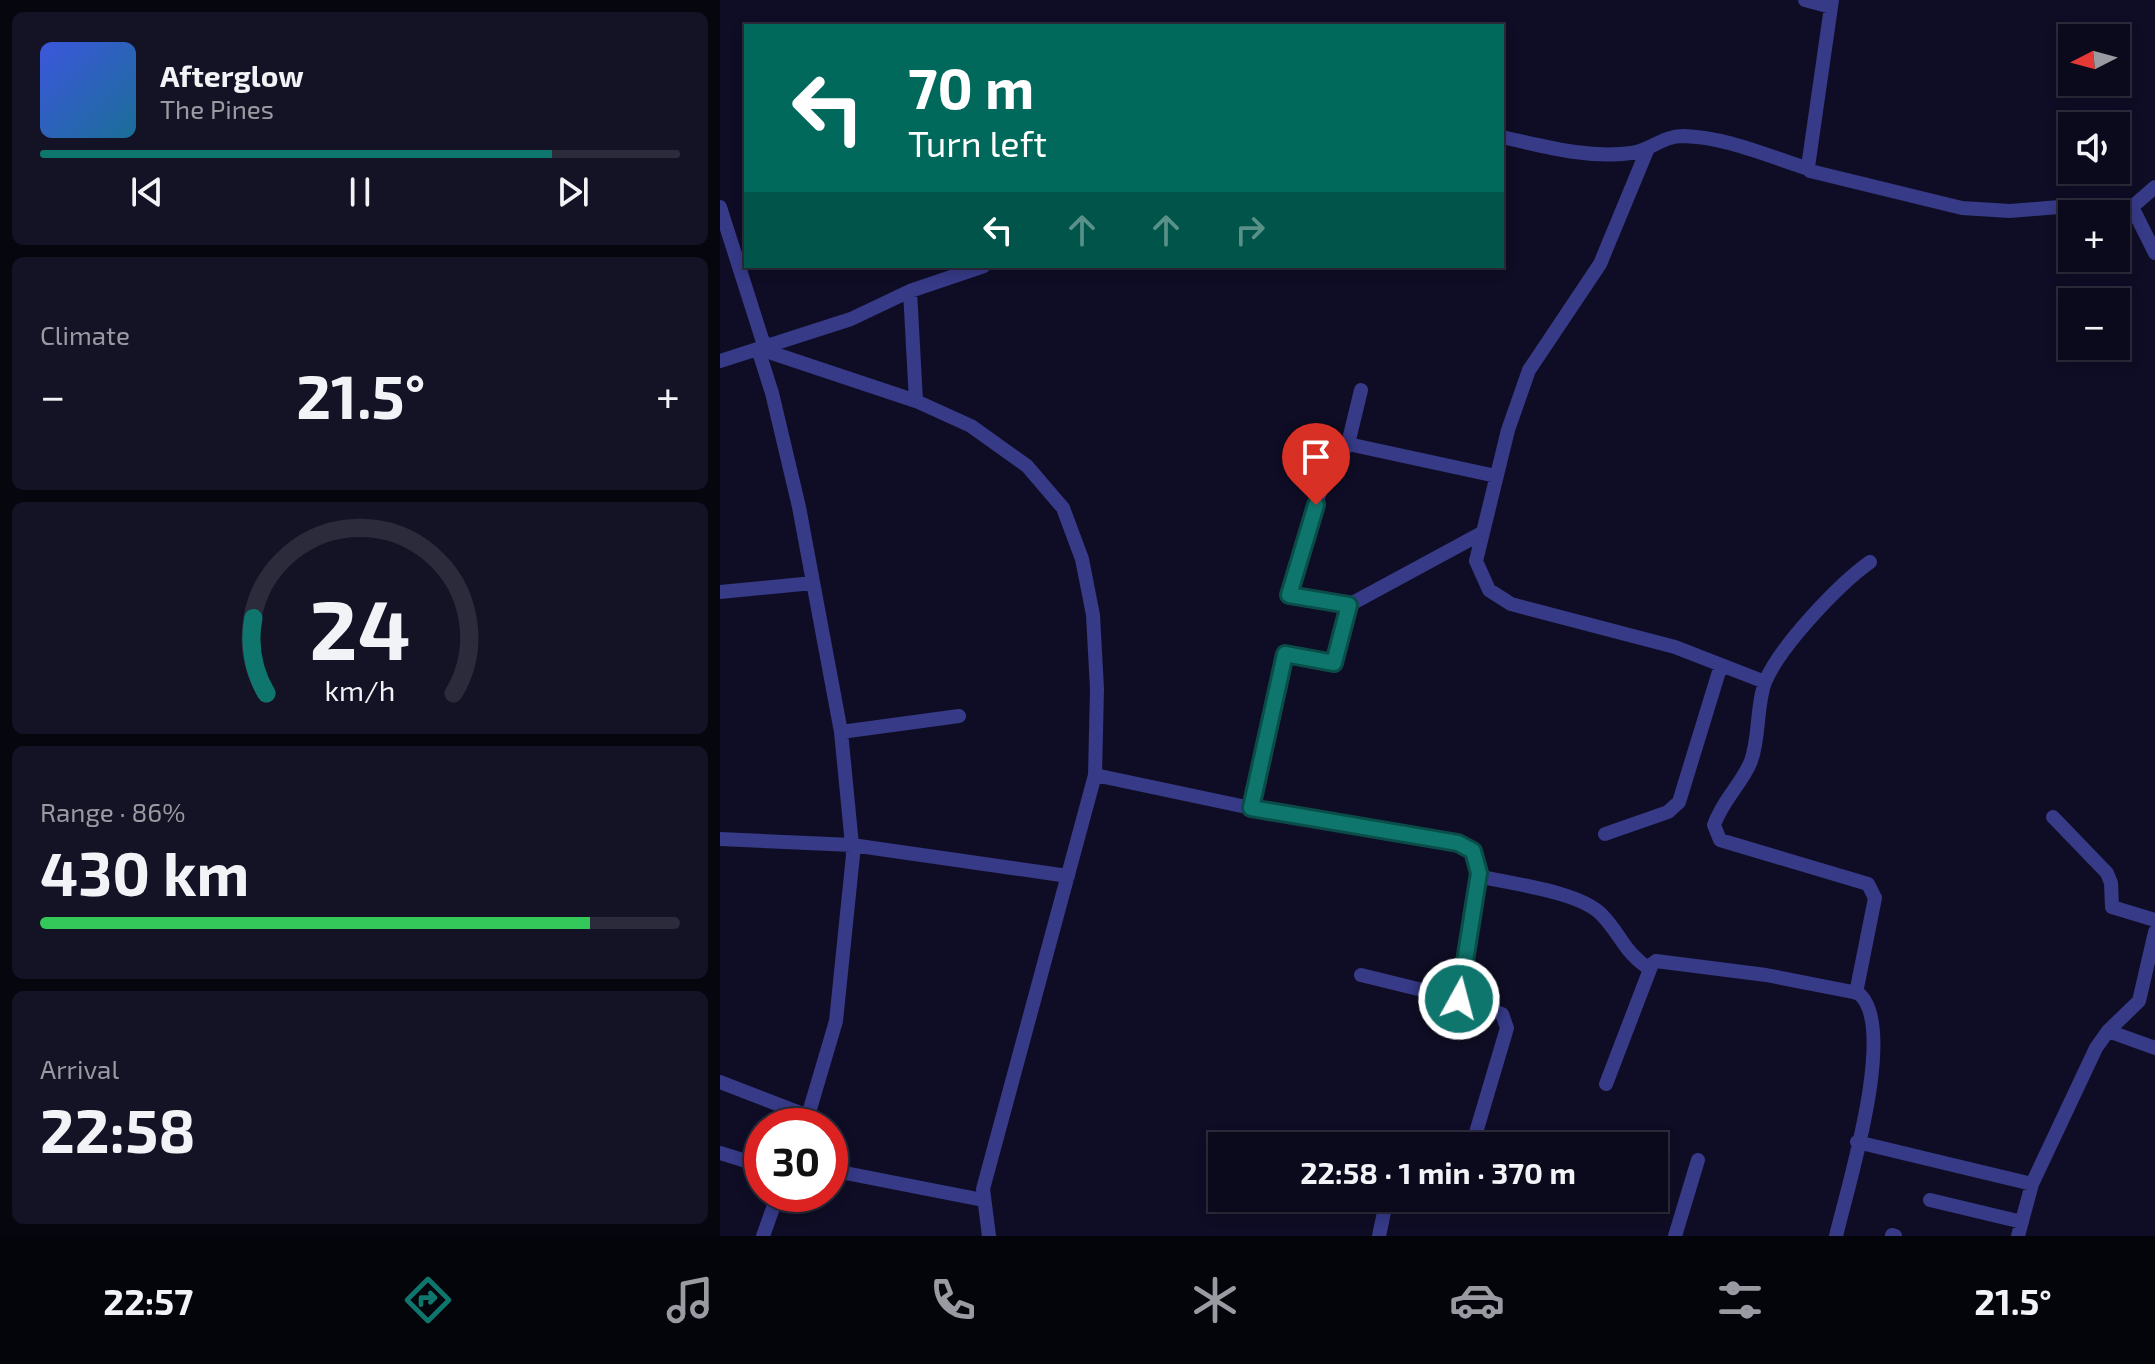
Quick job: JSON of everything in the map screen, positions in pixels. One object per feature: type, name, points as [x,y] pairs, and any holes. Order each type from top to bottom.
[{"type":"street","points":[[1805,0],[1832,4],[1809,169]]},
{"type":"street","points":[[1504,137],[1596,153],[1631,153],[1670,137],[1713,140],[1829,177],[1962,208],[2010,211],[2072,206],[2132,207],[2155,187]]},
{"type":"street","points":[[1648,148],[1600,264],[1529,370],[1508,430],[1476,561],[1483,581],[1498,597],[1511,604],[1675,647],[1765,682]]},
{"type":"street","points":[[720,207],[761,348],[796,493],[841,732],[852,845],[852,888],[839,1001],[831,1041],[811,1108]]},
{"type":"street","points":[[2132,207],[2155,253]]},
{"type":"street","points":[[720,361],[851,319],[910,291],[978,268]]},
{"type":"street","points":[[910,291],[916,401]]},
{"type":"street","points":[[761,348],[916,401],[971,426],[1007,449],[1037,477],[1063,508],[1072,525],[1088,581],[1097,689],[1095,775],[983,1200],[989,1236]]},
{"type":"street","points":[[1361,390],[1348,444],[1325,475],[1289,595],[1349,605],[1482,533]]},
{"type":"street","points":[[1348,444],[1496,476]]},
{"type":"street","points":[[1856,993],[1875,898],[1873,889],[1868,884],[1720,840],[1714,831],[1723,801],[1751,760],[1765,682],[1793,641],[1841,585],[1870,562]]},
{"type":"street","points":[[720,592],[813,583]]},
{"type":"street","points":[[1251,808],[1285,654],[1334,663],[1349,605]]},
{"type":"street","points":[[1605,834],[1668,812],[1679,802],[1721,665]]},
{"type":"street","points":[[841,732],[959,716]]},
{"type":"street","points":[[1095,775],[1251,808],[1458,843],[1469,848],[1477,857],[1478,876],[1459,999]]},
{"type":"street","points":[[2053,817],[2107,873],[2111,883],[2112,907],[2155,920]]},
{"type":"street","points":[[720,839],[852,845],[1068,876]]},
{"type":"street","points":[[1478,876],[1585,903],[1603,915],[1632,957],[1650,969]]},
{"type":"street","points":[[1930,1200],[2020,1229],[2032,1184],[2096,1048],[2108,1031],[2139,1001],[2155,932]]},
{"type":"street","points":[[1606,1084],[1652,964],[1660,959],[1766,975],[1856,993],[1866,999],[1874,1033],[1871,1091],[1836,1236]]},
{"type":"street","points":[[1361,975],[1459,999],[1502,1014],[1507,1028],[1476,1132]]},
{"type":"street","points":[[2108,1031],[2155,1048]]},
{"type":"street","points":[[720,1082],[778,1108]]},
{"type":"street","points":[[1857,1142],[2032,1184]]},
{"type":"street","points":[[720,1153],[744,1160]]},
{"type":"street","points":[[1675,1236],[1698,1160]]},
{"type":"street","points":[[848,1174],[983,1200]]},
{"type":"street","points":[[763,1236],[772,1212]]},
{"type":"street","points":[[1379,1236],[1384,1212]]},
{"type":"route","points":[[1316,505],[1289,595],[1349,605],[1334,663],[1285,654],[1251,808],[1458,843],[1473,851],[1479,873],[1459,999]]}]
